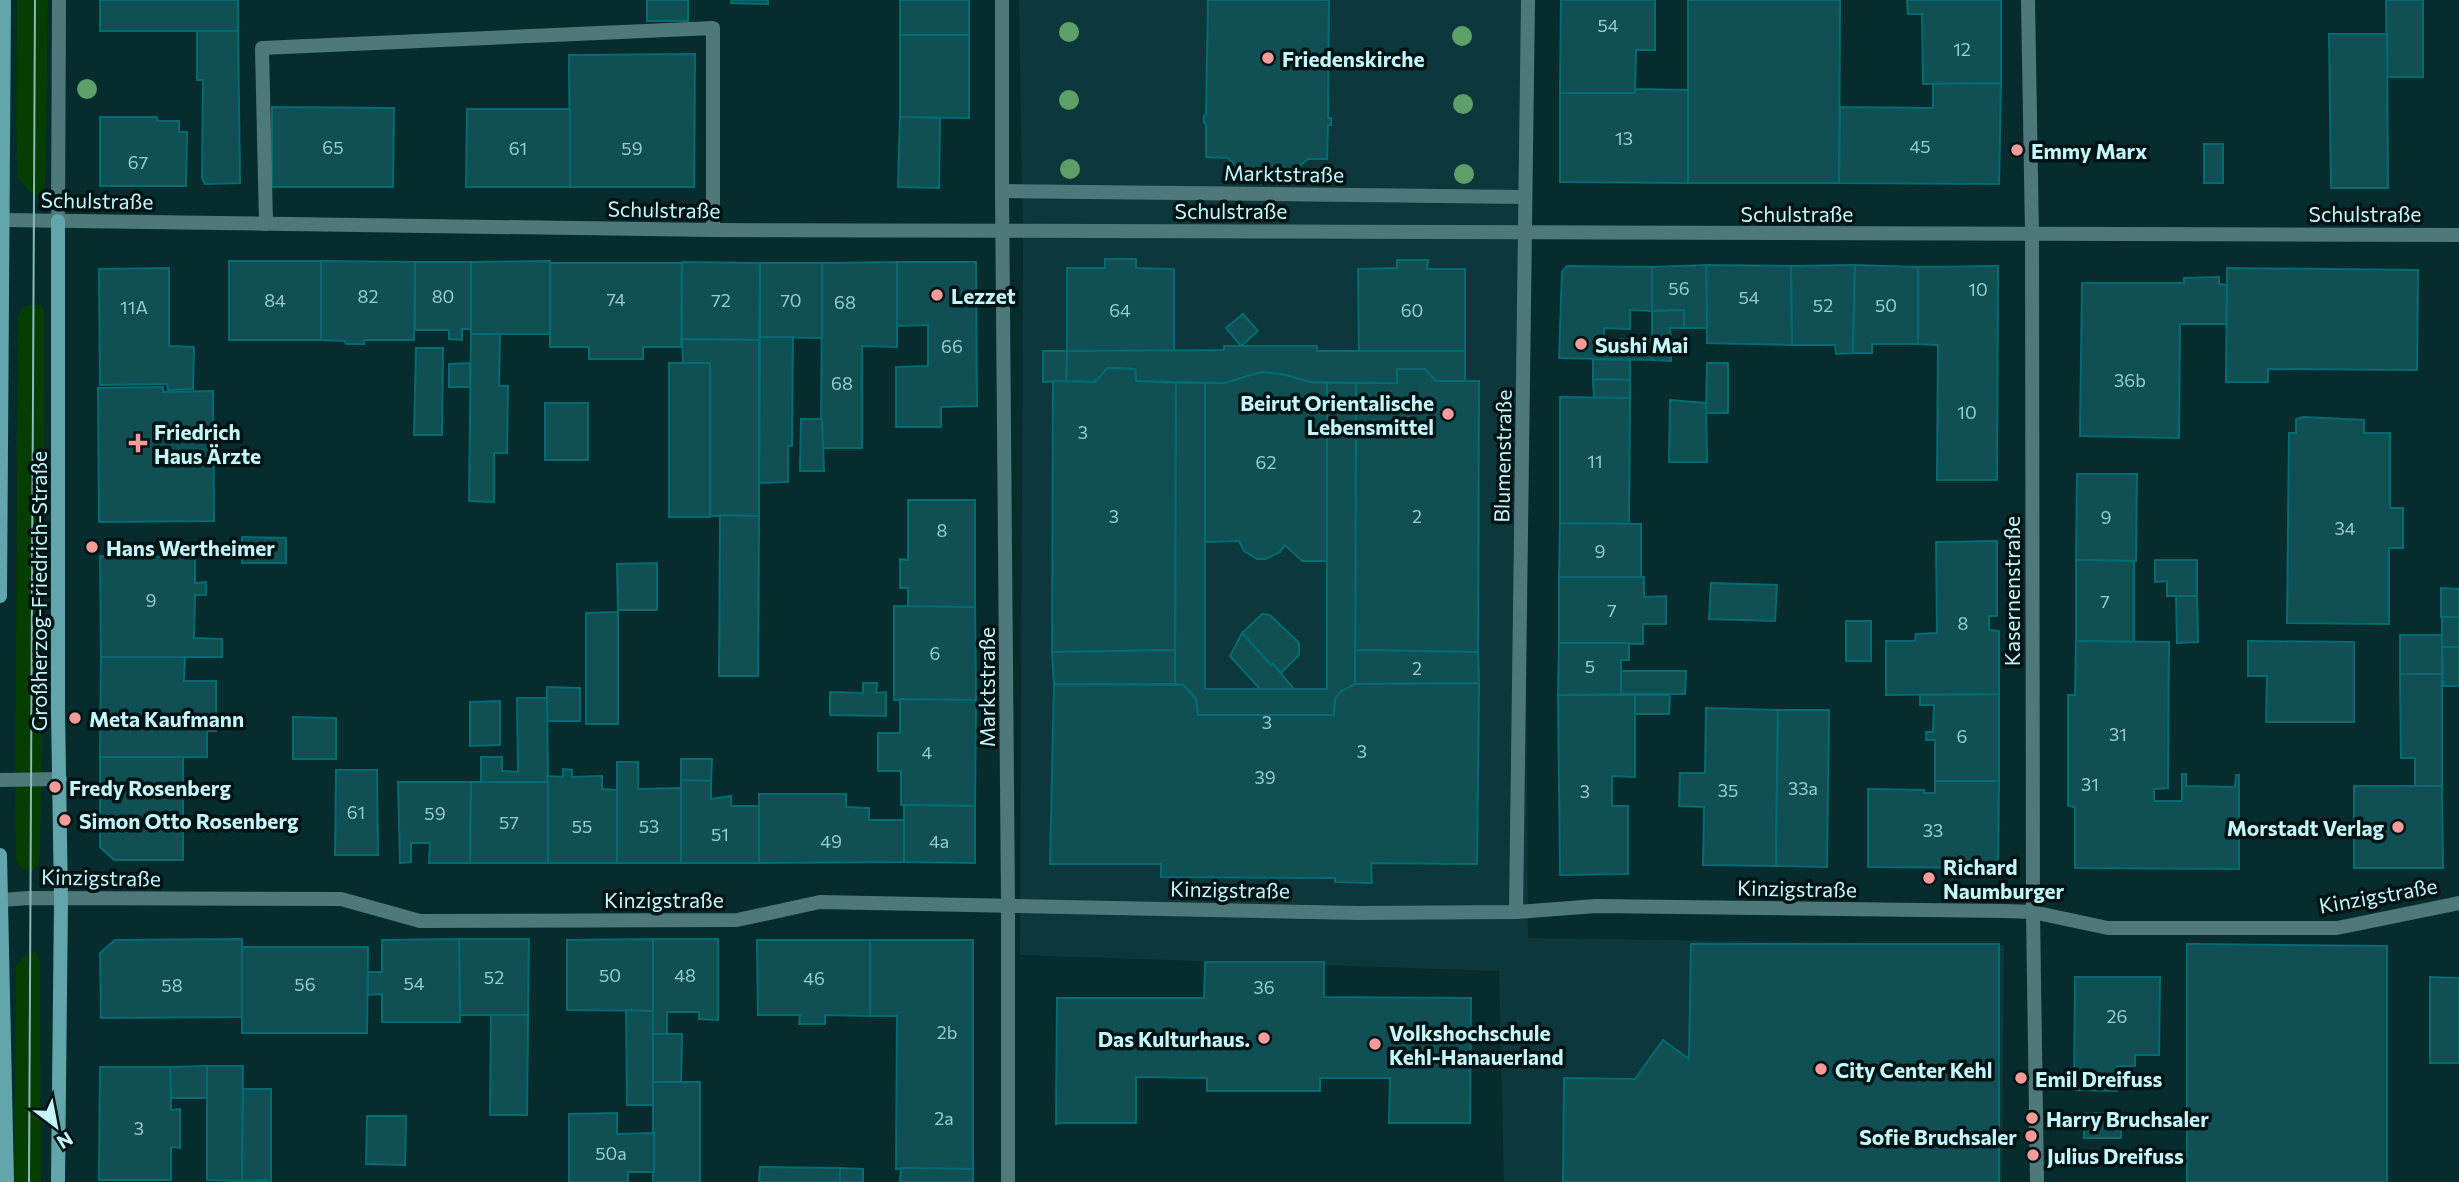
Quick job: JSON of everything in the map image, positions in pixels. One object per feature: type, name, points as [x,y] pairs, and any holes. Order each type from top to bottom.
[{"type":"street","name":"Großherzog-Friedrich-Straße","points":[[0,596],[5,0]]},
{"type":"street","name":"Großherzog-Friedrich-Straße","points":[[58,0],[61,899],[58,1182]]},
{"type":"street","name":"Marktstraße","points":[[1002,0],[1009,904],[1008,1182]]},
{"type":"street","name":"Blumenstraße","points":[[1516,912],[1528,0]]},
{"type":"street","name":"Kasernenstraße","points":[[2028,0],[2032,234],[2033,912],[2037,1182]]},
{"type":"street","points":[[266,224],[262,48],[713,28],[713,230]]},
{"type":"street","name":"Marktstraße","points":[[1002,191],[1525,197]]},
{"type":"street","name":"Schulstraße","points":[[2,220],[713,230],[2459,235]]},
{"type":"street","points":[[0,780],[60,779]]},
{"type":"street","points":[[0,855],[8,1182]]},
{"type":"street","name":"Kinzigstraße","points":[[1,900],[341,899],[420,921],[737,920],[820,902],[1359,913],[1516,912],[1595,906],[2033,912],[2108,928],[2337,928],[2459,903]]},
{"type":"shaded area","points":[[1019,0],[1522,0],[1528,938],[2004,945],[2002,1182],[1504,1182],[1499,971],[1020,955],[1023,251]]},
{"type":"green space","points":[[17,0],[48,0],[45,201],[29,191],[18,178]]},
{"type":"green space","points":[[40,305],[44,309],[45,565],[40,852],[39,865],[30,871],[21,868],[16,860],[15,803],[18,315],[22,308]]},
{"type":"green space","points":[[36,952],[40,960],[41,1182],[14,1182],[16,966],[26,953]]},
{"type":"building","points":[[100,0],[238,0],[238,31],[100,31]]},
{"type":"building","points":[[647,0],[688,0],[688,21],[647,21]]},
{"type":"building","points":[[731,0],[768,0],[768,4],[731,3]]},
{"type":"building","points":[[900,0],[969,0],[969,35],[900,35]]},
{"type":"building","name":"Friedenskirche","points":[[1208,0],[1329,0],[1328,118],[1331,118],[1331,125],[1328,125],[1327,159],[1308,159],[1281,181],[1251,181],[1228,158],[1206,157],[1204,116]]},
{"type":"building","points":[[1561,0],[1655,0],[1655,50],[1636,50],[1635,93],[1560,93]]},
{"type":"building","points":[[1688,0],[1840,0],[1839,183],[1688,183]]},
{"type":"building","points":[[1907,0],[2001,0],[2001,83],[1923,84],[1922,14],[1908,14]]},
{"type":"building","points":[[2386,0],[2423,0],[2423,77],[2387,77]]},
{"type":"building","points":[[197,31],[238,31],[240,183],[205,184],[202,178],[203,80],[197,80]]},
{"type":"building","points":[[2329,34],[2387,34],[2388,188],[2331,188]]},
{"type":"building","points":[[900,35],[969,35],[969,118],[900,117]]},
{"type":"building","points":[[695,54],[694,187],[570,187],[569,55]]},
{"type":"building","points":[[2001,83],[1999,184],[1839,183],[1840,107],[1933,108],[1933,84]]},
{"type":"building","points":[[1635,89],[1688,90],[1688,183],[1560,182],[1560,93],[1635,93]]},
{"type":"building","points":[[272,107],[394,108],[393,187],[272,187]]},
{"type":"building","points":[[467,109],[570,109],[570,187],[466,187]]},
{"type":"building","points":[[100,117],[157,117],[157,121],[179,121],[179,132],[187,132],[186,186],[100,186]]},
{"type":"building","points":[[900,117],[940,118],[939,188],[898,187]]},
{"type":"building","points":[[2204,144],[2223,144],[2223,183],[2204,183]]},
{"type":"building","points":[[1105,259],[1136,259],[1136,268],[1174,269],[1174,351],[1067,351],[1067,268],[1105,268]]},
{"type":"building","points":[[1397,260],[1428,260],[1427,269],[1465,269],[1465,351],[1359,351],[1358,269],[1397,268]]},
{"type":"building","points":[[229,261],[321,261],[321,340],[229,340]]},
{"type":"building","points":[[321,261],[415,262],[414,340],[364,340],[364,344],[346,344],[345,341],[321,340]]},
{"type":"building","points":[[550,261],[550,334],[471,334],[471,262]]},
{"type":"building","points":[[415,262],[471,262],[471,329],[462,329],[462,340],[449,339],[449,330],[415,330]]},
{"type":"building","points":[[682,262],[760,263],[759,340],[682,339]]},
{"type":"building","points":[[897,262],[976,262],[977,406],[941,407],[941,427],[896,427],[896,367],[928,366],[928,325],[897,326]]},
{"type":"building","points":[[897,262],[897,347],[862,346],[862,448],[821,448],[822,263]]},
{"type":"building","points":[[550,263],[682,263],[681,347],[643,347],[643,359],[589,359],[589,347],[550,347]]},
{"type":"building","points":[[760,263],[822,263],[822,338],[760,337]]},
{"type":"building","points":[[1706,265],[1791,266],[1792,345],[1707,343]]},
{"type":"building","points":[[1706,265],[1707,328],[1684,328],[1684,310],[1652,311],[1652,267]]},
{"type":"building","points":[[1855,265],[1853,353],[1836,354],[1835,345],[1792,345],[1791,266]]},
{"type":"building","points":[[1855,265],[1918,267],[1918,344],[1872,344],[1872,353],[1853,353]]},
{"type":"building","points":[[1567,266],[1652,267],[1652,311],[1630,310],[1630,329],[1604,328],[1604,345],[1620,345],[1620,339],[1652,340],[1652,360],[1559,358],[1562,272]]},
{"type":"building","points":[[1998,266],[1997,480],[1937,480],[1938,345],[1918,344],[1918,267]]},
{"type":"building","points":[[169,268],[169,346],[194,347],[193,389],[168,390],[167,384],[100,385],[99,269]]},
{"type":"building","points":[[2227,268],[2418,270],[2417,370],[2268,369],[2268,382],[2226,382]]},
{"type":"building","points":[[2219,277],[2219,284],[2227,285],[2226,324],[2180,324],[2179,438],[2080,436],[2082,283],[2184,283],[2184,278]]},
{"type":"building","points":[[1684,310],[1684,328],[1670,328],[1671,340],[1652,340],[1652,311]]},
{"type":"building","points":[[1243,314],[1258,331],[1241,346],[1226,328]]},
{"type":"building","points":[[471,334],[500,334],[499,386],[508,386],[507,453],[494,453],[494,502],[469,501]]},
{"type":"building","points":[[760,337],[793,337],[792,446],[788,446],[788,482],[759,483]]},
{"type":"building","points":[[682,339],[759,340],[759,516],[710,516],[710,363],[683,363]]},
{"type":"building","points":[[1652,340],[1671,340],[1671,361],[1652,360]]},
{"type":"building","points":[[1224,346],[1317,346],[1317,351],[1465,351],[1465,381],[1436,381],[1425,369],[1397,369],[1397,383],[1309,382],[1286,375],[1261,372],[1225,383],[1136,381],[1135,369],[1108,368],[1095,382],[1066,381],[1067,351],[1224,350]]},
{"type":"building","points":[[416,348],[443,348],[442,435],[414,435]]},
{"type":"building","points":[[1043,351],[1067,351],[1066,381],[1043,382]]},
{"type":"building","points":[[1593,359],[1630,360],[1630,380],[1593,379]]},
{"type":"building","points":[[470,363],[470,387],[449,387],[449,364]]},
{"type":"building","points":[[669,363],[710,363],[710,517],[669,517]]},
{"type":"building","points":[[1707,363],[1728,363],[1728,413],[1706,413]]},
{"type":"building","points":[[1108,368],[1135,369],[1136,381],[1176,383],[1175,650],[1052,652],[1053,381],[1095,382]]},
{"type":"building","points":[[1397,369],[1425,369],[1436,381],[1479,381],[1478,652],[1355,650],[1356,383],[1397,383]]},
{"type":"building","points":[[1261,372],[1327,383],[1327,561],[1302,561],[1285,545],[1280,552],[1266,559],[1257,559],[1244,551],[1239,541],[1205,542],[1205,383],[1225,383]]},
{"type":"building","points":[[1593,379],[1630,380],[1630,398],[1594,398]]},
{"type":"building","points":[[1176,383],[1205,383],[1205,689],[1327,689],[1327,383],[1356,383],[1355,684],[1340,692],[1335,699],[1334,715],[1198,715],[1196,699],[1192,693],[1183,685],[1175,684]]},
{"type":"building","points":[[163,387],[163,392],[213,391],[214,521],[99,522],[98,388]]},
{"type":"building","points":[[1560,397],[1630,398],[1629,524],[1560,523]]},
{"type":"building","points":[[1670,400],[1706,403],[1707,462],[1669,462]]},
{"type":"building","points":[[545,403],[588,403],[588,460],[545,460]]},
{"type":"building","points":[[2304,417],[2364,420],[2364,433],[2390,433],[2390,508],[2403,508],[2403,548],[2389,548],[2389,624],[2287,623],[2289,433],[2296,433],[2296,419]]},
{"type":"building","points":[[801,419],[822,419],[824,471],[800,471]]},
{"type":"building","points":[[2077,474],[2137,474],[2136,561],[2076,560]]},
{"type":"building","points":[[908,500],[975,500],[975,607],[908,607],[908,588],[900,588],[900,559],[908,560]]},
{"type":"building","points":[[720,515],[759,516],[758,676],[719,676]]},
{"type":"building","points":[[1560,523],[1641,524],[1641,577],[1559,577]]},
{"type":"building","points":[[242,537],[286,538],[286,563],[242,563]]},
{"type":"building","points":[[1997,541],[1997,616],[1989,616],[1989,630],[1999,631],[1999,694],[1886,695],[1886,641],[1915,641],[1916,634],[1937,633],[1936,542]]},
{"type":"building","points":[[100,556],[195,557],[195,583],[206,582],[206,595],[195,595],[194,638],[222,639],[222,657],[101,657]]},
{"type":"building","points":[[2076,560],[2134,561],[2134,642],[2076,641]]},
{"type":"building","points":[[2155,560],[2197,560],[2197,596],[2167,596],[2167,581],[2155,582]]},
{"type":"building","points":[[657,563],[657,610],[618,610],[617,564]]},
{"type":"building","points":[[1559,577],[1644,577],[1644,597],[1666,596],[1666,624],[1643,624],[1643,644],[1559,643]]},
{"type":"building","points":[[1711,583],[1777,585],[1775,621],[1709,619]]},
{"type":"building","points":[[2441,588],[2459,589],[2459,617],[2441,617]]},
{"type":"building","points":[[2176,596],[2197,596],[2198,642],[2177,643]]},
{"type":"building","points":[[894,606],[975,607],[976,700],[894,700]]},
{"type":"building","points":[[618,612],[618,724],[586,724],[586,613]]},
{"type":"building","points":[[1262,614],[1270,615],[1299,643],[1299,655],[1281,673],[1242,633]]},
{"type":"building","points":[[2442,617],[2459,617],[2459,647],[2442,647]]},
{"type":"building","points":[[1846,621],[1871,621],[1871,661],[1846,661]]},
{"type":"building","points":[[1242,633],[1294,689],[1260,689],[1230,656]]},
{"type":"building","points":[[2400,635],[2442,635],[2442,674],[2400,674]]},
{"type":"building","points":[[2076,641],[2169,642],[2168,788],[2154,789],[2154,801],[2182,801],[2182,774],[2186,774],[2186,786],[2235,787],[2236,775],[2239,775],[2239,869],[2075,868],[2075,807],[2068,806],[2068,695],[2075,695]]},
{"type":"building","points":[[2248,641],[2354,642],[2354,722],[2266,722],[2267,676],[2248,676]]},
{"type":"building","points":[[1559,643],[1629,643],[1629,660],[1621,660],[1621,694],[1558,695]]},
{"type":"building","points":[[2442,647],[2459,647],[2459,686],[2443,686]]},
{"type":"building","points":[[1175,650],[1175,684],[1054,684],[1052,652]]},
{"type":"building","points":[[1355,650],[1478,652],[1479,683],[1355,684]]},
{"type":"building","points":[[101,657],[185,657],[184,681],[216,681],[216,731],[207,731],[207,757],[100,757]]},
{"type":"building","points":[[1621,671],[1686,671],[1685,694],[1621,694]]},
{"type":"building","points":[[2400,674],[2442,674],[2442,786],[2415,786],[2415,758],[2401,758]]},
{"type":"building","points":[[863,683],[877,683],[876,693],[886,692],[886,716],[830,715],[830,692],[863,693]]},
{"type":"building","points":[[1479,683],[1477,864],[1371,863],[1372,883],[1335,882],[1335,878],[1161,877],[1161,864],[1050,864],[1054,684],[1183,685],[1196,699],[1198,715],[1334,715],[1335,699],[1340,692],[1355,684]]},
{"type":"building","points":[[547,687],[580,688],[580,721],[547,721]]},
{"type":"building","points":[[1999,694],[1999,781],[1935,781],[1935,740],[1926,740],[1926,732],[1933,732],[1934,705],[1920,705],[1920,695]]},
{"type":"building","points":[[1558,695],[1635,695],[1635,777],[1612,776],[1612,806],[1628,806],[1628,874],[1560,875]]},
{"type":"building","points":[[1635,695],[1670,695],[1669,714],[1635,714]]},
{"type":"building","points":[[517,698],[547,698],[548,782],[481,782],[481,757],[502,757],[502,771],[518,772]]},
{"type":"building","points":[[900,699],[976,700],[975,806],[901,805],[901,771],[878,771],[878,733],[900,733]]},
{"type":"building","points":[[500,701],[500,745],[470,746],[470,702]]},
{"type":"building","points":[[1706,708],[1778,710],[1776,866],[1703,865],[1704,807],[1679,806],[1680,773],[1705,773]]},
{"type":"building","points":[[1778,710],[1829,710],[1827,867],[1776,866]]},
{"type":"building","points":[[293,717],[336,718],[336,759],[293,759]]},
{"type":"building","points":[[100,757],[183,757],[183,860],[114,860],[100,847]]},
{"type":"building","points":[[681,759],[712,759],[711,781],[681,780]]},
{"type":"building","points":[[617,762],[638,762],[638,789],[682,788],[681,863],[617,863]]},
{"type":"building","points":[[563,769],[572,770],[572,777],[602,776],[602,789],[617,790],[617,863],[548,863],[547,776],[563,777]]},
{"type":"building","points":[[336,770],[377,770],[378,855],[335,855]]},
{"type":"building","points":[[681,780],[711,781],[711,799],[731,796],[731,806],[759,806],[759,863],[681,863]]},
{"type":"building","points":[[1935,781],[1999,781],[1998,868],[1868,867],[1868,789],[1924,790],[1924,793],[1935,793]]},
{"type":"building","points":[[398,782],[471,782],[470,863],[429,863],[430,843],[411,843],[411,862],[400,863]]},
{"type":"building","points":[[471,782],[548,782],[548,863],[470,863]]},
{"type":"building","name":"Morstadt Verlag","points":[[2354,786],[2442,786],[2443,868],[2354,868]]},
{"type":"building","points":[[759,794],[846,794],[846,807],[869,808],[869,820],[904,820],[904,862],[759,863]]},
{"type":"building","points":[[904,805],[975,806],[975,863],[904,862]]},
{"type":"building","points":[[242,939],[243,1017],[101,1018],[100,953],[115,940]]},
{"type":"building","points":[[459,939],[529,939],[528,1015],[460,1015]]},
{"type":"building","points":[[459,939],[460,1022],[382,1022],[382,994],[368,995],[368,972],[382,972],[382,940]]},
{"type":"building","points":[[653,939],[653,1011],[567,1010],[567,940]]},
{"type":"building","points":[[653,939],[718,939],[718,1020],[699,1019],[699,1012],[667,1012],[667,1034],[653,1034]]},
{"type":"building","points":[[757,940],[870,940],[870,1016],[825,1015],[825,1024],[799,1024],[800,1015],[758,1015]]},
{"type":"building","points":[[870,940],[973,940],[973,1169],[896,1169],[897,1016],[870,1016]]},
{"type":"building","name":"City Center Kehl","points":[[1691,944],[1999,944],[1999,1182],[1563,1182],[1564,1078],[1635,1079],[1663,1040],[1689,1059]]},
{"type":"building","points":[[2187,944],[2387,946],[2387,1182],[2187,1182]]},
{"type":"building","points":[[242,947],[368,947],[367,1033],[242,1033]]},
{"type":"building","name":"Das Kulturhaus.","points":[[1205,962],[1324,962],[1324,997],[1471,998],[1470,1123],[1389,1123],[1390,1078],[1320,1078],[1320,1091],[1207,1091],[1207,1078],[1136,1077],[1136,1123],[1056,1124],[1057,998],[1204,998]]},
{"type":"building","points":[[2075,977],[2160,977],[2159,1055],[2135,1055],[2135,1066],[2117,1066],[2117,1091],[2074,1090]]},
{"type":"building","points":[[2430,977],[2459,978],[2459,1063],[2430,1063]]},
{"type":"building","points":[[626,1010],[653,1011],[654,1105],[627,1105]]},
{"type":"building","points":[[491,1015],[528,1015],[527,1115],[490,1115]]},
{"type":"building","points":[[653,1034],[682,1034],[681,1082],[653,1082]]},
{"type":"building","points":[[207,1066],[207,1098],[171,1098],[170,1067]]},
{"type":"building","points":[[207,1066],[243,1066],[242,1181],[207,1180]]},
{"type":"building","points":[[100,1067],[170,1067],[171,1110],[180,1109],[180,1148],[171,1147],[171,1180],[99,1180]]},
{"type":"building","points":[[653,1082],[700,1082],[700,1182],[653,1182]]},
{"type":"building","points":[[243,1089],[271,1089],[271,1182],[242,1181]]},
{"type":"building","points":[[617,1113],[617,1134],[654,1133],[654,1172],[628,1172],[628,1182],[569,1182],[569,1114]]},
{"type":"building","points":[[2084,1113],[2121,1113],[2121,1138],[2084,1138]]},
{"type":"building","points":[[367,1116],[406,1116],[405,1165],[366,1164]]},
{"type":"building","points":[[760,1167],[840,1168],[840,1182],[759,1182]]},
{"type":"building","points":[[840,1168],[863,1169],[863,1182],[840,1182]]},
{"type":"building","points":[[901,1168],[973,1169],[973,1182],[900,1182]]},
{"type":"building","points":[[242,1181],[267,1182],[230,1182]]},
{"type":"tram line","points":[[29,1182],[35,0]]},
{"type":"place","name":"Friedenskirche","points":[[1268,58]]},
{"type":"place","name":"Emmy Marx","points":[[2017,150]]},
{"type":"place","name":"Lezzet","points":[[937,295]]},
{"type":"place","name":"Sushi Mai","points":[[1581,344]]},
{"type":"place","name":"Beirut Orientalische Lebensmittel","points":[[1448,414]]},
{"type":"place","name":"Friedrich Haus Ärzte","points":[[138,443]]},
{"type":"place","name":"Hans Wertheimer","points":[[92,547]]},
{"type":"place","name":"Meta Kaufmann","points":[[75,718]]},
{"type":"place","name":"Fredy Rosenberg","points":[[55,787]]},
{"type":"place","name":"Simon Otto Rosenberg","points":[[65,820]]},
{"type":"place","name":"Morstadt Verlag","points":[[2398,827]]},
{"type":"place","name":"Richard Naumburger","points":[[1929,878]]},
{"type":"place","name":"Das Kulturhaus.","points":[[1264,1038]]},
{"type":"place","name":"Volkshochschule Kehl-Hanauerland","points":[[1375,1044]]},
{"type":"place","name":"City Center Kehl","points":[[1821,1069]]},
{"type":"place","name":"Emil Dreifuss","points":[[2021,1078]]},
{"type":"place","name":"Harry Bruchsaler","points":[[2032,1118]]},
{"type":"place","name":"Sofie Bruchsaler","points":[[2031,1136]]},
{"type":"place","name":"Julius Dreifuss","points":[[2033,1155]]}]
